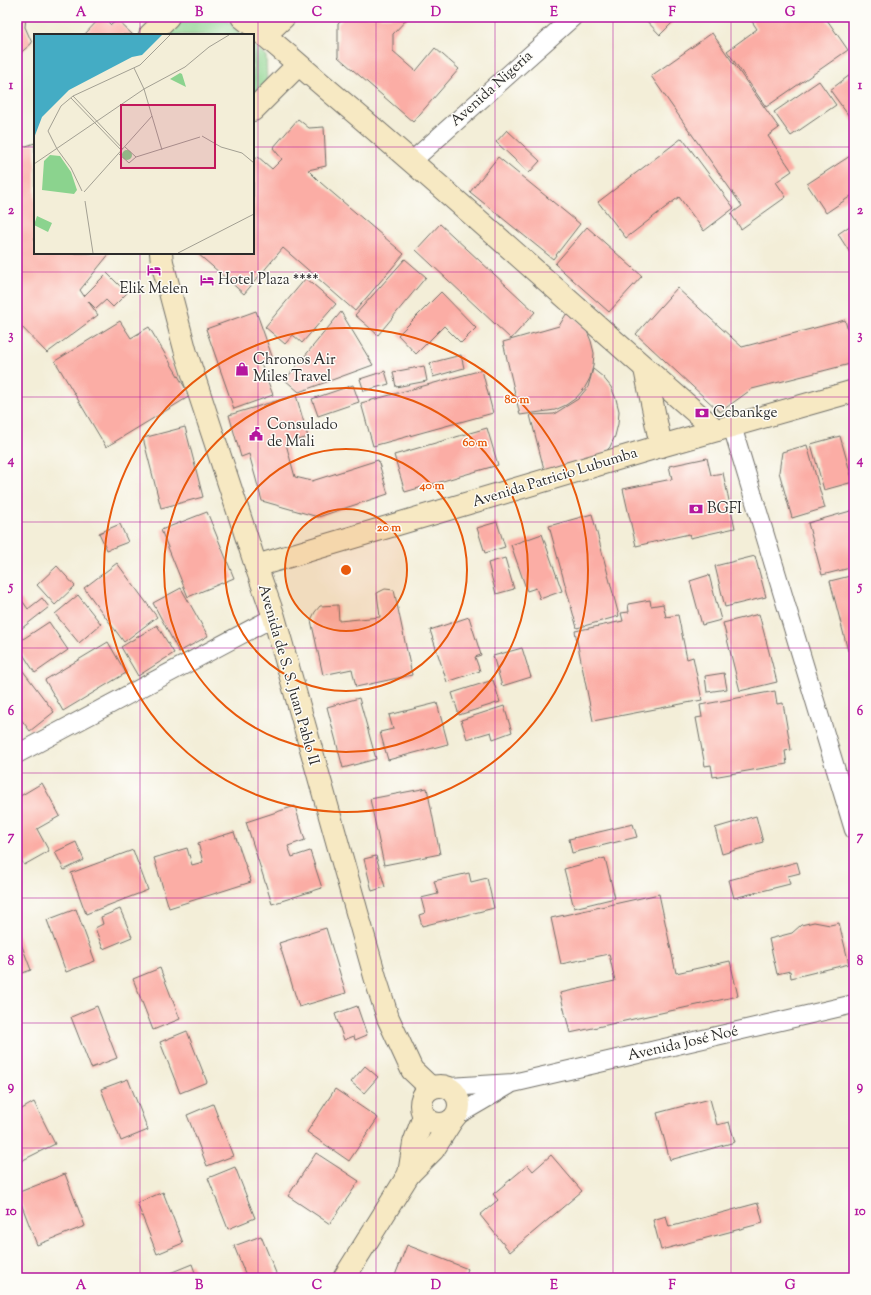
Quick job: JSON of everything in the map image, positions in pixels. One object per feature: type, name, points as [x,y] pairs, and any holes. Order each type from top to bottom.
[{"type":"street","points":[[151,34],[168,17]]},
{"type":"street","points":[[242,17],[412,161],[645,369],[724,428],[854,830]]},
{"type":"street","points":[[265,35],[284,17]]},
{"type":"street","name":"Avenida Nigeria","points":[[412,161],[573,17]]},
{"type":"street","points":[[254,109],[298,65]]},
{"type":"street","name":"Avenida de S. S. Juan Pablo II","points":[[161,254],[186,353],[274,617],[359,923],[388,1018],[412,1070],[440,1087]]},
{"type":"street","points":[[645,369],[661,446]]},
{"type":"street","name":"Avenida Patricio Lubumba","points":[[256,566],[661,446],[854,391]]},
{"type":"street","points":[[17,754],[274,617]]},
{"type":"street","name":"Avenida José Noé","points":[[440,1087],[513,1083],[854,1004]]},
{"type":"street","name":"Avenida José Noé","points":[[454,1118],[513,1083]]},
{"type":"street","points":[[344,1278],[409,1174],[433,1150],[454,1118],[459,1110],[458,1097],[454,1091],[440,1087],[426,1092],[422,1097],[421,1110],[424,1116],[434,1123],[440,1124],[454,1118]]},
{"type":"street","points":[[409,1174],[414,1142],[424,1116]]},
{"type":"green space","points":[[185,17],[223,17],[242,34],[168,34]]},
{"type":"green space","points":[[254,45],[266,56],[267,84],[254,97]]},
{"type":"building","points":[[17,17],[26,17],[25,27],[32,43],[17,56]]},
{"type":"building","points":[[101,17],[103,17],[111,25],[117,20],[132,34],[85,34]]},
{"type":"building","points":[[345,17],[407,17],[408,18],[393,34],[393,51],[416,71],[435,48],[459,69],[413,122],[338,57],[338,24]]},
{"type":"building","points":[[643,17],[678,17],[660,35]]},
{"type":"building","points":[[749,17],[825,17],[848,50],[766,107],[727,51],[757,29]]},
{"type":"building","points":[[712,33],[779,128],[768,136],[792,171],[776,182],[786,197],[741,229],[731,214],[742,206],[651,76]]},
{"type":"building","points":[[854,72],[854,123],[830,90]]},
{"type":"building","points":[[819,81],[836,105],[791,136],[774,112]]},
{"type":"building","points":[[298,119],[309,128],[324,127],[326,166],[308,170],[321,183],[404,254],[355,311],[283,248],[244,294],[198,254],[254,254],[254,160],[257,156],[272,169],[282,159],[273,148]]},
{"type":"building","points":[[507,130],[540,161],[529,173],[496,142]]},
{"type":"building","points":[[682,138],[734,208],[704,231],[679,197],[626,238],[598,202]]},
{"type":"building","points":[[34,143],[34,254],[109,254],[80,290],[84,296],[107,273],[127,293],[113,307],[106,300],[96,309],[88,301],[98,315],[47,353],[17,322],[17,149]]},
{"type":"building","points":[[850,156],[854,162],[854,194],[826,213],[807,184]]},
{"type":"building","points":[[498,157],[580,224],[553,259],[470,192]]},
{"type":"building","points":[[854,223],[854,259],[838,234]]},
{"type":"building","points":[[440,224],[535,312],[511,339],[416,250]]},
{"type":"building","points":[[587,227],[642,276],[609,312],[555,264]]},
{"type":"building","points":[[405,259],[426,277],[378,335],[355,315]]},
{"type":"building","points":[[306,278],[336,304],[302,343],[293,335],[285,344],[265,327]]},
{"type":"building","points":[[677,288],[742,347],[845,320],[854,353],[854,363],[752,389],[720,412],[636,334]]},
{"type":"building","points":[[441,292],[476,328],[461,343],[444,326],[416,354],[398,335]]},
{"type":"building","points":[[256,311],[273,359],[261,363],[273,395],[234,409],[206,329]]},
{"type":"building","points":[[568,311],[586,329],[591,341],[594,353],[590,378],[584,389],[576,398],[566,405],[555,410],[520,415],[503,342],[559,326]]},
{"type":"building","points":[[341,312],[373,365],[299,392],[285,380]]},
{"type":"building","points":[[120,321],[131,338],[149,327],[190,396],[106,447],[55,361]]},
{"type":"building","points":[[461,355],[464,368],[433,377],[430,363]]},
{"type":"building","points":[[424,366],[427,381],[396,387],[393,372]]},
{"type":"building","points":[[593,369],[603,377],[611,387],[619,411],[615,436],[610,447],[602,456],[545,473],[530,415],[554,414],[578,399],[588,387]]},
{"type":"building","points":[[482,370],[493,413],[373,446],[361,403]]},
{"type":"building","points":[[385,371],[389,384],[364,391],[360,379]]},
{"type":"building","points":[[353,385],[359,402],[318,416],[312,399]]},
{"type":"building","points":[[296,395],[308,437],[286,444],[295,477],[312,481],[378,460],[388,494],[318,517],[262,501],[249,454],[241,457],[229,415]]},
{"type":"building","points":[[185,427],[203,497],[161,508],[143,438]]},
{"type":"building","points":[[487,428],[498,465],[405,492],[394,455]]},
{"type":"building","points":[[854,433],[854,443],[851,434]]},
{"type":"building","points":[[840,436],[853,482],[824,490],[811,444]]},
{"type":"building","points":[[807,445],[825,508],[792,518],[779,472],[782,452]]},
{"type":"building","points":[[707,458],[711,475],[723,473],[735,528],[690,538],[689,534],[636,546],[623,489],[672,479],[669,466]]},
{"type":"building","points":[[854,510],[854,567],[822,575],[808,523]]},
{"type":"building","points":[[207,512],[234,578],[188,597],[161,530]]},
{"type":"building","points":[[592,514],[619,616],[577,628],[549,526]]},
{"type":"building","points":[[497,522],[505,547],[485,553],[477,528]]},
{"type":"building","points":[[120,524],[128,542],[107,550],[99,533]]},
{"type":"building","points":[[542,534],[562,591],[540,599],[536,588],[527,591],[511,545]]},
{"type":"building","points":[[755,556],[766,597],[725,607],[715,566]]},
{"type":"building","points":[[505,558],[514,589],[496,594],[488,563]]},
{"type":"building","points":[[117,563],[157,617],[124,642],[84,588]]},
{"type":"building","points":[[57,566],[75,586],[55,605],[37,585]]},
{"type":"building","points":[[709,575],[721,620],[702,625],[690,581]]},
{"type":"building","points":[[854,575],[854,650],[848,651],[830,581]]},
{"type":"building","points":[[181,588],[208,636],[179,652],[153,603]]},
{"type":"building","points":[[385,589],[394,590],[412,675],[356,687],[352,669],[323,675],[311,620],[315,612],[320,606],[338,605],[339,621],[380,617],[377,593]]},
{"type":"building","points":[[78,595],[101,624],[79,643],[55,614]]},
{"type":"building","points":[[42,598],[49,607],[17,632],[17,603],[21,599],[28,609]]},
{"type":"building","points":[[650,600],[651,606],[663,604],[666,617],[678,615],[687,659],[693,657],[702,700],[593,721],[575,631],[623,621],[621,613],[629,612],[628,604]]},
{"type":"building","points":[[759,614],[777,682],[740,691],[723,623]]},
{"type":"building","points":[[469,617],[481,655],[475,657],[480,671],[447,682],[430,630]]},
{"type":"building","points":[[49,622],[68,650],[35,673],[17,643]]},
{"type":"building","points":[[157,625],[174,653],[138,676],[121,647]]},
{"type":"building","points":[[108,642],[126,673],[63,711],[45,680]]},
{"type":"building","points":[[522,648],[531,677],[502,686],[493,656]]},
{"type":"building","points":[[17,663],[54,712],[30,731],[17,714]]},
{"type":"building","points":[[724,673],[727,689],[707,692],[705,676]]},
{"type":"building","points":[[493,680],[500,702],[459,715],[452,693]]},
{"type":"building","points":[[775,691],[777,704],[783,703],[791,750],[785,751],[787,764],[713,777],[711,765],[705,766],[696,718],[702,717],[700,705]]},
{"type":"building","points":[[359,698],[376,759],[343,768],[327,707]]},
{"type":"building","points":[[437,703],[448,744],[388,760],[380,732],[393,729],[389,715]]},
{"type":"building","points":[[504,706],[512,732],[493,739],[491,732],[467,739],[461,720]]},
{"type":"building","points":[[42,783],[60,816],[37,829],[49,851],[24,865],[17,852],[17,798]]},
{"type":"building","points":[[427,788],[440,854],[384,865],[370,799]]},
{"type":"building","points":[[295,806],[305,840],[288,846],[292,857],[310,851],[322,888],[272,904],[246,822]]},
{"type":"building","points":[[756,816],[763,842],[722,854],[715,828]]},
{"type":"building","points":[[633,824],[637,837],[572,853],[569,839]]},
{"type":"building","points":[[234,832],[251,882],[169,908],[154,858],[187,848],[192,865],[203,862],[198,843]]},
{"type":"building","points":[[76,842],[84,860],[64,870],[55,852]]},
{"type":"building","points":[[133,850],[148,890],[86,914],[71,873]]},
{"type":"building","points":[[376,856],[385,887],[372,891],[364,859]]},
{"type":"building","points":[[605,858],[615,898],[574,908],[564,869]]},
{"type":"building","points":[[797,862],[800,873],[788,876],[790,884],[734,898],[729,880]]},
{"type":"building","points":[[469,873],[471,882],[487,878],[494,908],[422,926],[419,915],[425,913],[421,898],[438,894],[434,881]]},
{"type":"building","points":[[659,894],[676,973],[730,961],[738,996],[570,1033],[560,993],[615,981],[609,954],[561,964],[551,918]]},
{"type":"building","points":[[76,909],[95,961],[66,972],[47,920]]},
{"type":"building","points":[[120,909],[132,937],[103,949],[95,928],[103,924],[101,917]]},
{"type":"building","points":[[814,922],[830,925],[839,923],[849,964],[791,978],[790,971],[777,974],[769,939],[792,933],[801,925]]},
{"type":"building","points":[[326,928],[346,993],[299,1007],[279,943]]},
{"type":"building","points":[[17,933],[31,970],[17,975]]},
{"type":"building","points":[[160,968],[180,1019],[153,1030],[133,979]]},
{"type":"building","points":[[97,1006],[117,1058],[91,1068],[71,1017]]},
{"type":"building","points":[[357,1006],[367,1035],[355,1040],[354,1036],[344,1040],[335,1014]]},
{"type":"building","points":[[187,1031],[207,1082],[180,1093],[160,1042]]},
{"type":"building","points":[[365,1066],[378,1077],[364,1093],[351,1082]]},
{"type":"building","points":[[128,1079],[148,1130],[121,1141],[101,1089]]},
{"type":"building","points":[[335,1089],[378,1118],[349,1161],[307,1132]]},
{"type":"building","points":[[710,1099],[717,1125],[729,1122],[735,1142],[670,1160],[657,1113]]},
{"type":"building","points":[[34,1102],[55,1144],[17,1163],[17,1103],[20,1110]]},
{"type":"building","points":[[213,1104],[233,1156],[207,1166],[187,1115]]},
{"type":"building","points":[[316,1153],[359,1181],[330,1224],[288,1196]]},
{"type":"building","points":[[551,1155],[582,1191],[510,1252],[480,1215],[498,1200],[493,1194],[528,1165],[533,1171]]},
{"type":"building","points":[[235,1167],[255,1218],[228,1229],[208,1178]]},
{"type":"building","points":[[65,1174],[85,1226],[37,1245],[17,1193]]},
{"type":"building","points":[[163,1192],[183,1243],[157,1254],[137,1203]]},
{"type":"building","points":[[758,1203],[763,1223],[661,1250],[653,1220],[666,1216],[669,1227]]},
{"type":"building","points":[[261,1236],[278,1278],[247,1278],[234,1246]]},
{"type":"building","points":[[407,1245],[468,1269],[464,1278],[394,1278]]},
{"type":"building","points":[[192,1264],[197,1278],[166,1278],[165,1275]]},
{"type":"place","name":"Elik Melen","points":[[154,270]]},
{"type":"place","name":"Hotel Plaza ****","points":[[207,280]]},
{"type":"place","name":"Chronos Air Miles Travel","points":[[242,369]]},
{"type":"place","name":"Ccbankge","points":[[702,413]]},
{"type":"place","name":"Consulado de Mali","points":[[256,434]]},
{"type":"place","name":"BGFI","points":[[696,509]]}]
